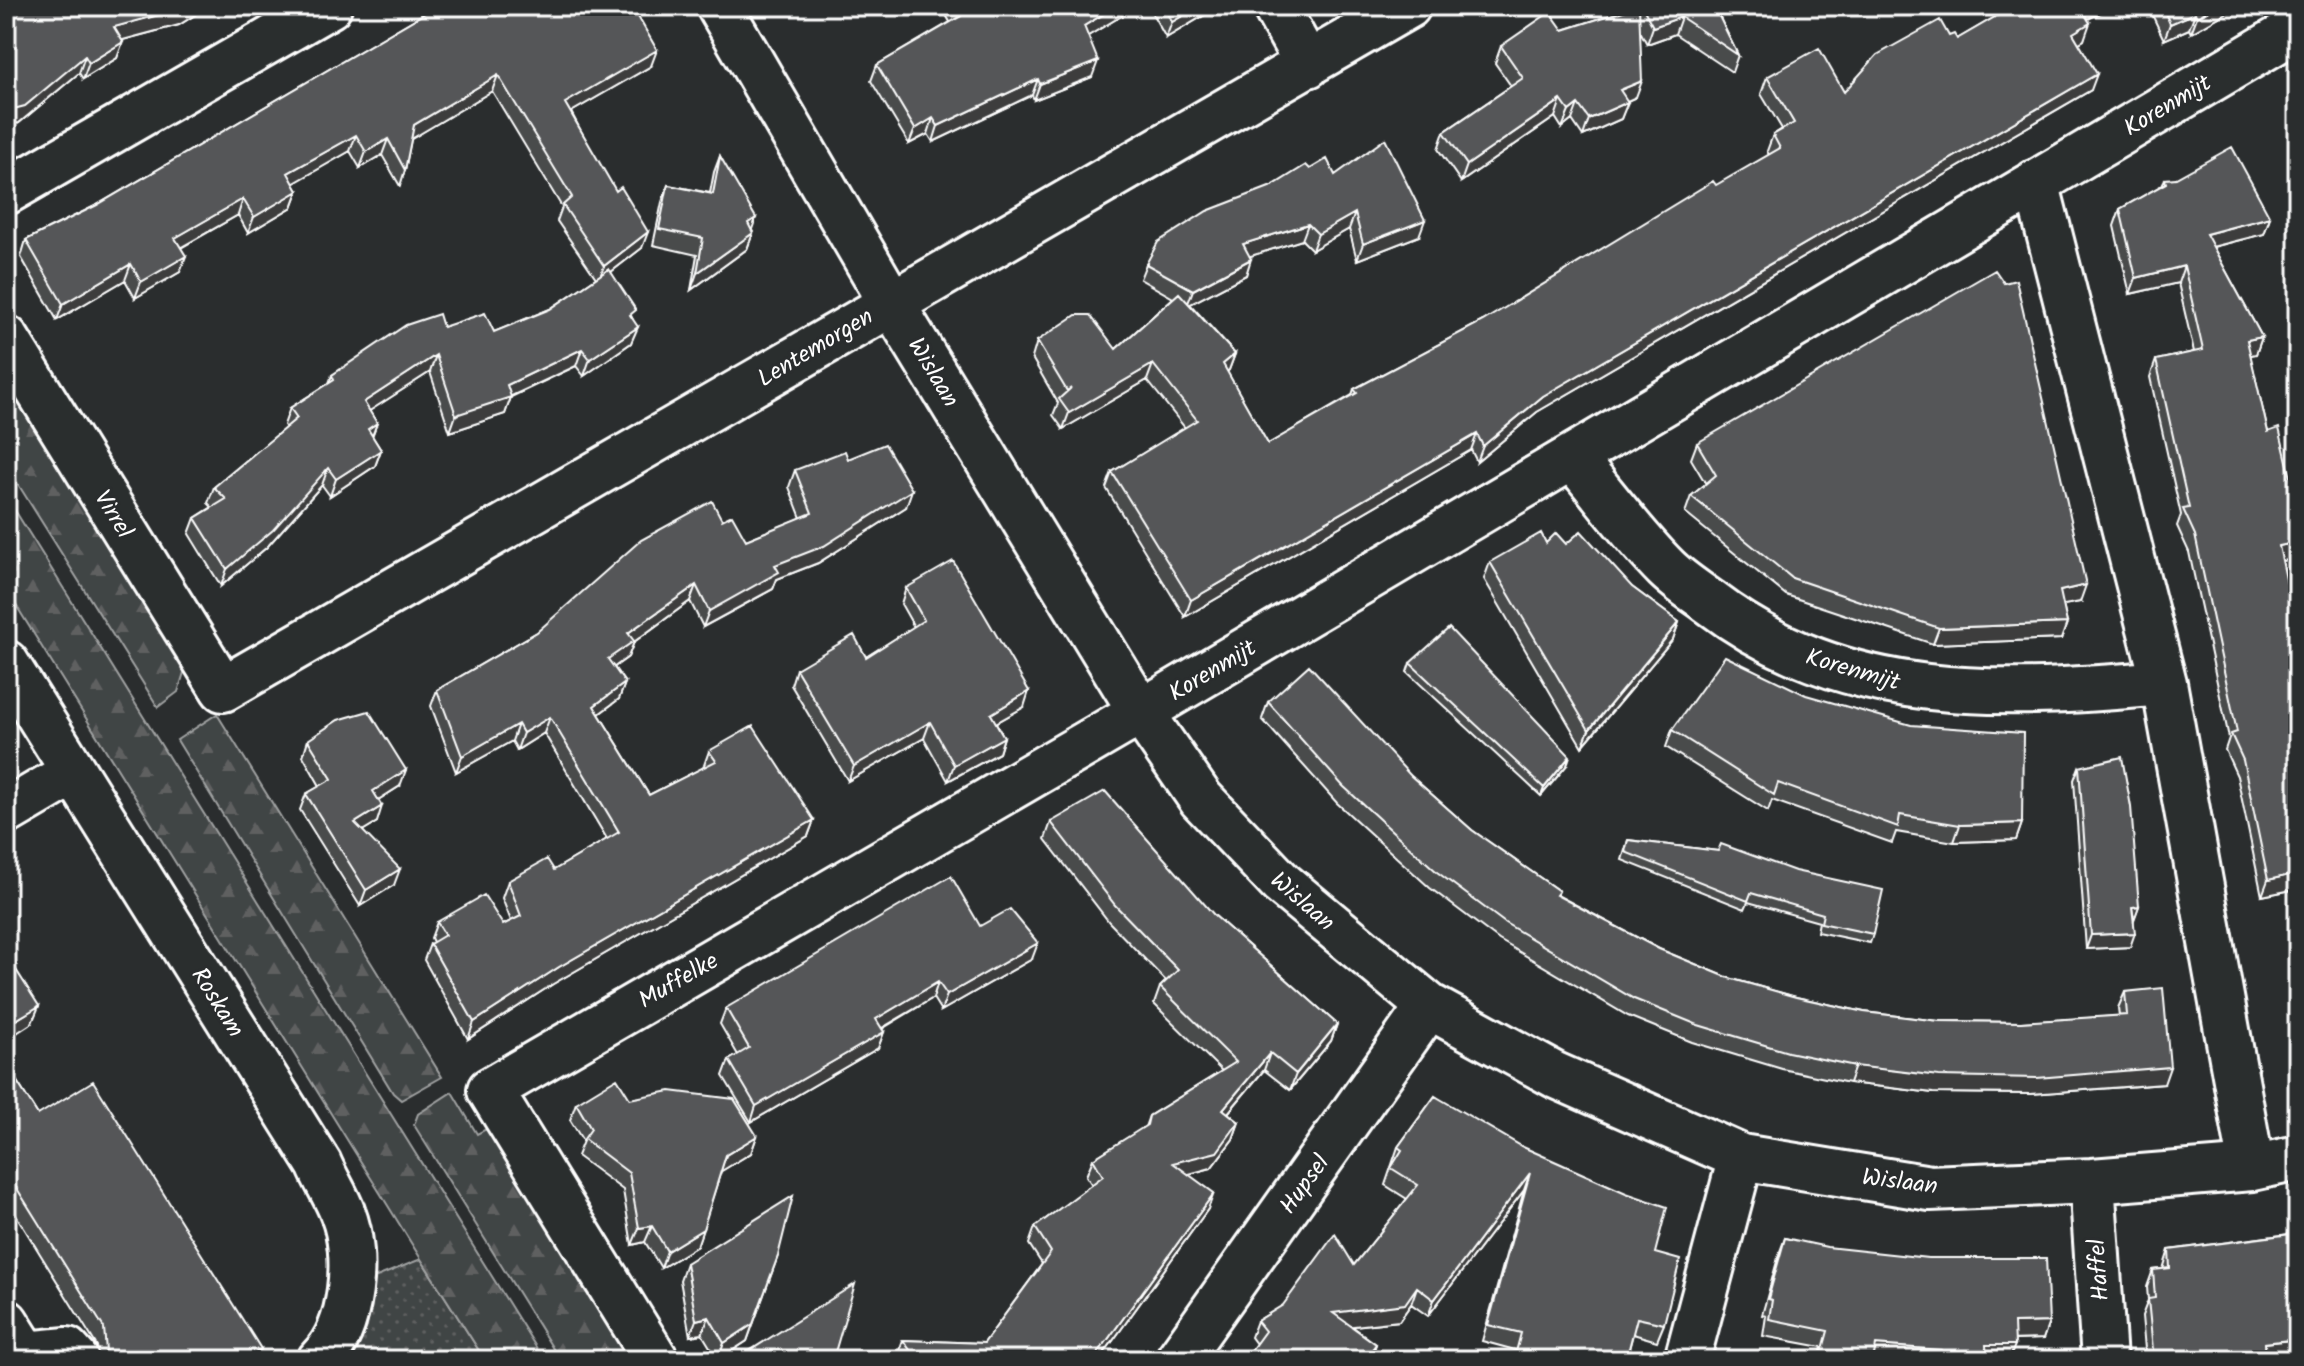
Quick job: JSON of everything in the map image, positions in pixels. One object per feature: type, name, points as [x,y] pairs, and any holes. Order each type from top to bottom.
[{"type":"street","points":[[6,192],[329,6]]},
{"type":"street","name":"Wislaan","points":[[719,6],[891,302],[1141,712],[1201,799],[1281,883],[1429,1006],[1555,1075],[1741,1157],[1930,1188],[2092,1181],[2252,1168],[2298,1158]]},
{"type":"street","points":[[1275,6],[1308,65]]},
{"type":"street","name":"Lentemorgen","points":[[223,689],[1408,6]]},
{"type":"street","name":"Korenmijt","points":[[1141,712],[2298,28]]},
{"type":"street","points":[[2036,182],[2164,683],[2252,1168]]},
{"type":"street","name":"Virrel","points":[[6,338],[223,689]]},
{"type":"street","name":"Korenmijt","points":[[1572,457],[1667,569],[1750,632],[1821,664],[1923,688],[2044,693],[2164,683]]},
{"type":"street","name":"Roskam","points":[[6,663],[319,1164],[344,1214],[351,1246],[344,1316],[330,1350],[320,1360]]},
{"type":"street","name":"Muffelke","points":[[656,1360],[490,1090],[1141,712]]},
{"type":"street","points":[[6,812],[74,772]]},
{"type":"street","name":"Hupsel","points":[[1178,1360],[1429,1006]]},
{"type":"street","points":[[1687,1360],[1741,1157]]},
{"type":"street","name":"Haffel","points":[[2092,1181],[2104,1360]]},
{"type":"street","points":[[6,1322],[26,1354],[67,1350],[76,1360]]},
{"type":"green space","points":[[6,369],[186,666],[178,692],[158,707],[6,465]]},
{"type":"green space","points":[[6,496],[544,1360],[485,1360],[421,1259],[6,589]]},
{"type":"green space","points":[[217,714],[442,1077],[401,1100],[393,1093],[177,740]]},
{"type":"green space","points":[[452,1092],[477,1134],[492,1126],[643,1360],[560,1360],[414,1125],[418,1114]]},
{"type":"green space","points":[[421,1259],[485,1360],[352,1360],[367,1327],[374,1278]]},
{"type":"building","points":[[6,6],[189,6],[114,27],[123,42],[89,63],[85,56],[25,106],[6,111]]},
{"type":"building","points":[[437,6],[632,6],[657,50],[565,103],[616,191],[621,187],[648,232],[604,266],[563,205],[572,197],[498,75],[414,125],[405,170],[388,139],[366,152],[356,135],[288,173],[298,191],[254,217],[243,199],[175,238],[186,256],[141,282],[131,264],[63,304],[26,240],[97,205]]},
{"type":"building","points":[[956,6],[1117,6],[1084,26],[1098,61],[1040,84],[1038,79],[938,126],[933,118],[915,129],[877,65],[961,16]]},
{"type":"building","points":[[1163,6],[1199,6],[1172,22]]},
{"type":"building","points":[[1639,6],[1642,81],[1620,90],[1628,102],[1589,119],[1578,104],[1569,111],[1561,100],[1467,165],[1444,132],[1523,78],[1501,46],[1550,12],[1563,30]]},
{"type":"building","points":[[1642,6],[1714,6],[1738,55],[1681,17],[1653,27]]},
{"type":"building","points":[[2014,6],[2086,6],[2081,8],[2090,23],[2073,33],[2097,74],[1543,396],[1483,446],[1477,434],[1191,600],[1112,472],[1197,420],[1153,364],[1069,413],[1059,399],[1071,388],[1067,391],[1037,341],[1076,315],[1090,315],[1116,349],[1179,293],[1235,354],[1223,364],[1268,444],[1357,393],[1354,389],[1483,321],[1713,181],[1716,185],[1780,148],[1773,135],[1794,123],[1767,77],[1819,48],[1844,92],[1877,55],[1940,20],[1949,36],[1954,34],[1957,39]]},
{"type":"building","points":[[2162,6],[2215,6],[2197,17],[2195,13],[2170,24]]},
{"type":"building","points":[[1385,139],[1425,220],[1363,244],[1355,213],[1318,234],[1308,224],[1243,244],[1251,259],[1193,290],[1146,264],[1158,242],[1207,211],[1272,186],[1306,165],[1310,169],[1327,159],[1335,175]]},
{"type":"building","points":[[2232,147],[2270,217],[2206,234],[2262,337],[2247,340],[2268,432],[2279,428],[2298,507],[2298,542],[2279,546],[2298,636],[2298,873],[2268,880],[2243,760],[2231,734],[2237,732],[2195,535],[2183,509],[2189,508],[2156,360],[2203,350],[2184,266],[2136,278],[2120,209],[2166,183],[2165,179],[2176,178]]},
{"type":"building","points":[[720,156],[756,218],[748,223],[753,233],[697,273],[703,238],[659,229],[668,185],[713,194]]},
{"type":"building","points":[[609,269],[636,310],[630,315],[638,327],[590,359],[582,349],[507,385],[511,397],[456,415],[436,355],[364,402],[377,423],[368,429],[381,450],[336,479],[328,468],[273,530],[227,569],[195,518],[226,499],[214,487],[297,418],[290,408],[334,380],[332,375],[406,325],[439,314],[443,327],[485,313],[494,332],[550,309]]},
{"type":"building","points":[[1995,270],[2004,283],[2016,280],[2086,585],[2060,591],[2067,623],[1939,628],[1792,578],[1691,496],[1716,475],[1697,443]]},
{"type":"building","points":[[885,444],[912,490],[824,546],[775,565],[779,572],[709,611],[696,585],[628,633],[634,641],[608,659],[625,683],[594,706],[649,795],[716,761],[709,751],[753,726],[814,820],[559,967],[474,1022],[430,944],[445,935],[437,922],[484,895],[503,925],[521,916],[508,881],[547,859],[554,870],[619,832],[550,717],[523,733],[518,724],[462,756],[437,690],[537,632],[641,540],[712,501],[722,520],[732,515],[746,540],[812,513],[795,470],[845,451],[848,459]]},
{"type":"building","points":[[1581,531],[1632,587],[1679,622],[1589,730],[1490,562],[1541,533],[1546,543],[1556,533],[1566,544]]},
{"type":"building","points":[[953,561],[1029,691],[991,714],[1004,737],[954,765],[930,722],[854,766],[796,669],[854,635],[866,657],[924,620],[906,588]]},
{"type":"building","points":[[1449,628],[1570,756],[1544,788],[1410,663]]},
{"type":"building","points":[[1725,656],[1806,695],[1911,725],[2023,733],[2022,823],[1960,825],[1900,815],[1898,827],[1778,783],[1774,795],[1672,730]]},
{"type":"building","points":[[1309,665],[1411,776],[1472,830],[1559,891],[1556,895],[1659,949],[1729,978],[1796,997],[1864,1012],[1939,1021],[2021,1022],[2127,1015],[2125,992],[2163,988],[2170,1067],[2037,1078],[1939,1076],[1855,1066],[1788,1052],[1698,1025],[1634,999],[1505,923],[1437,872],[1343,786],[1268,702]]},
{"type":"building","points":[[369,711],[406,770],[373,791],[382,806],[355,823],[400,869],[366,890],[306,794],[332,779],[308,740],[338,720]]},
{"type":"building","points":[[2122,757],[2131,807],[2139,906],[2132,907],[2135,933],[2091,935],[2079,767]]},
{"type":"building","points":[[1105,791],[1214,915],[1337,1024],[1296,1074],[1270,1053],[1223,1109],[1239,1122],[1217,1152],[1173,1163],[1214,1193],[1093,1360],[917,1360],[903,1340],[984,1343],[1051,1252],[1035,1227],[1103,1176],[1093,1159],[1147,1125],[1149,1116],[1236,1062],[1160,987],[1178,970],[1115,905],[1051,822]]},
{"type":"building","points":[[1628,840],[1718,851],[1721,844],[1795,871],[1883,890],[1873,934],[1821,923],[1823,914],[1751,893],[1748,901],[1625,852]]},
{"type":"building","points":[[951,876],[980,926],[1010,909],[1038,943],[947,995],[938,982],[876,1019],[884,1032],[756,1106],[729,1060],[749,1048],[726,1008]]},
{"type":"building","points":[[6,954],[39,1006],[6,1026]]},
{"type":"building","points":[[6,1064],[38,1115],[93,1081],[261,1349],[244,1360],[100,1360],[106,1351],[104,1328],[6,1171]]},
{"type":"building","points":[[617,1078],[630,1099],[670,1091],[734,1099],[757,1136],[726,1155],[703,1229],[667,1251],[652,1226],[639,1228],[629,1173],[584,1139],[591,1129],[576,1103]]},
{"type":"building","points":[[1435,1096],[1523,1147],[1626,1193],[1667,1207],[1655,1253],[1680,1260],[1664,1324],[1637,1318],[1626,1360],[1545,1360],[1516,1352],[1521,1333],[1488,1325],[1530,1173],[1434,1300],[1417,1287],[1405,1304],[1333,1313],[1376,1344],[1364,1360],[1244,1360],[1265,1331],[1257,1321],[1283,1305],[1335,1234],[1354,1265],[1418,1185],[1391,1168],[1402,1150],[1398,1147]]},
{"type":"building","points":[[793,1196],[778,1256],[753,1324],[724,1343],[709,1317],[696,1320],[686,1263]]},
{"type":"building","points":[[2298,1233],[2298,1339],[2265,1343],[2266,1360],[2154,1360],[2148,1299],[2155,1298],[2153,1270],[2170,1268],[2169,1250]]},
{"type":"building","points":[[1785,1238],[1827,1247],[1928,1258],[2046,1258],[2049,1322],[2014,1323],[2015,1345],[1986,1345],[1987,1360],[1942,1360],[1941,1350],[1876,1345],[1873,1360],[1820,1360],[1828,1331],[1769,1319],[1772,1300],[1768,1299]]},
{"type":"building","points":[[855,1284],[831,1360],[744,1360],[743,1355]]}]
